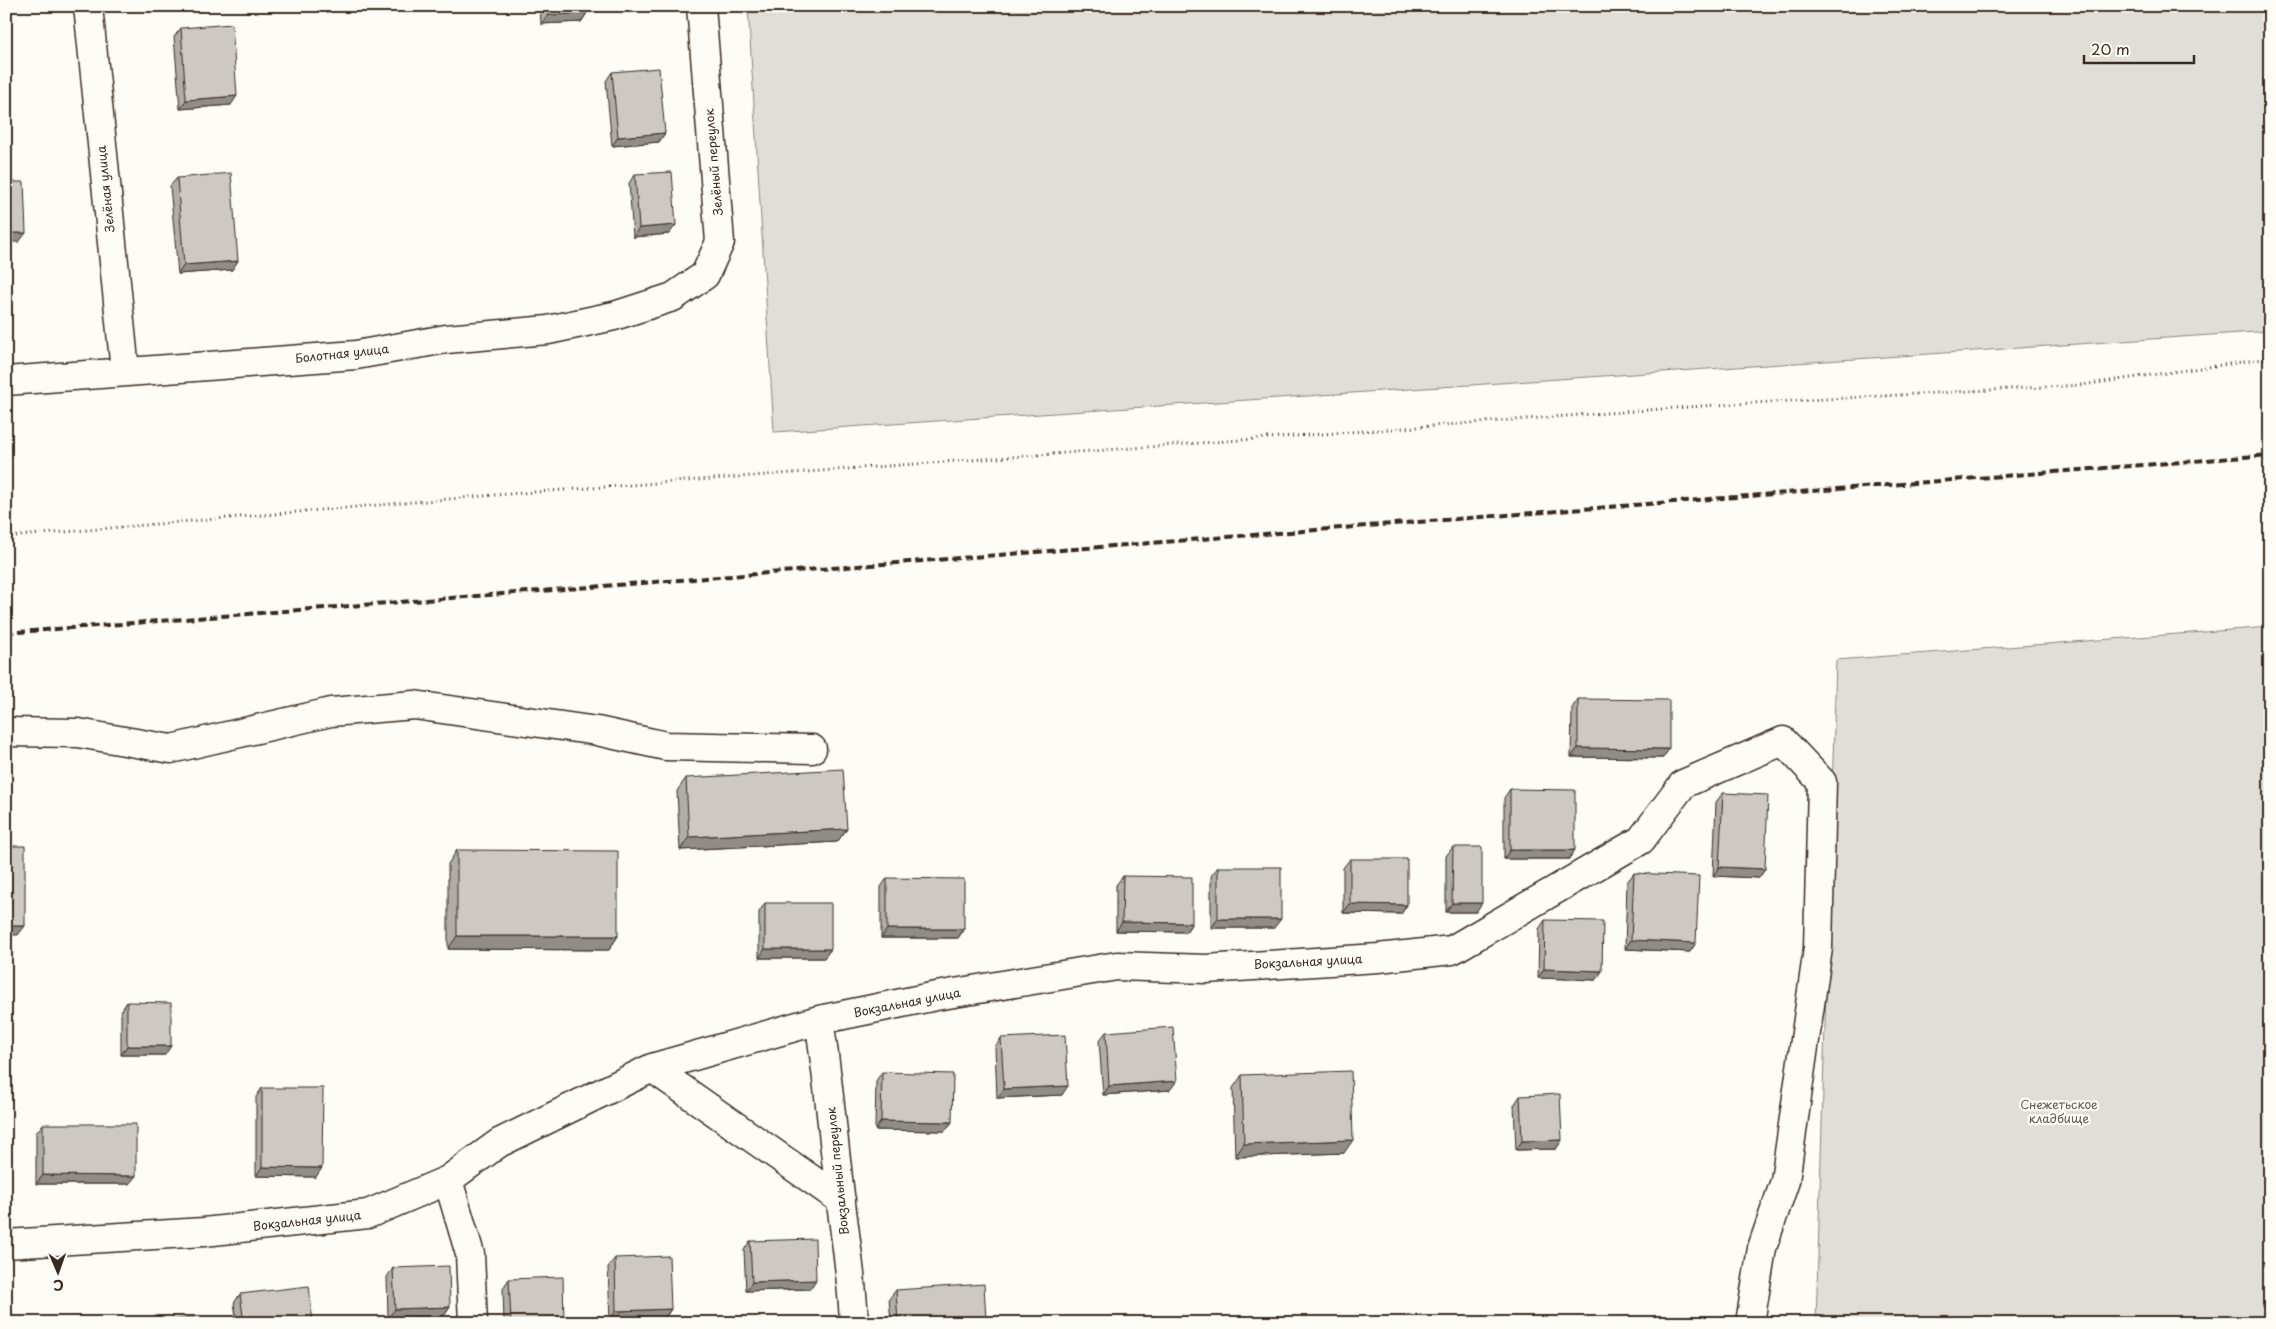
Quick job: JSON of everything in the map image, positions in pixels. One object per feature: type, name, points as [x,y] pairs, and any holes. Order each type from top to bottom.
[{"type":"street","name":"Зелёная улица","points":[[88,6],[124,371]]},
{"type":"street","name":"Зелёный переулок","points":[[673,297],[705,275],[720,242],[701,6]]},
{"type":"street","name":"Болотная улица","points":[[6,381],[356,355],[446,339],[548,330],[614,316],[673,297]]},
{"type":"street","points":[[6,732],[78,733],[171,749],[331,712],[414,705],[597,731],[666,746],[812,749]]},
{"type":"street","name":"Вокзальная улица","points":[[6,1244],[204,1232],[368,1214],[448,1180],[499,1143],[652,1068],[819,1020],[936,996],[1117,966],[1206,969],[1378,958],[1452,950],[1641,840],[1683,784],[1783,741],[1822,782],[1818,948],[1786,1181],[1762,1248],[1750,1323]]},
{"type":"street","name":"Вокзальный переулок","points":[[819,1020],[828,1076],[852,1285],[854,1323]]},
{"type":"street","points":[[652,1068],[841,1200]]},
{"type":"street","points":[[448,1180],[470,1254],[473,1323]]},
{"type":"path","points":[[6,537],[486,496],[1686,407],[2082,385],[2270,358]]},
{"type":"green space","points":[[748,6],[2270,6],[2270,331],[774,432]]},
{"type":"green space","name":"Снежетьское кладбище","points":[[2270,627],[2270,1323],[1816,1323],[1836,660]]},
{"type":"building","points":[[547,6],[587,6],[587,13],[548,15]]},
{"type":"building","points":[[232,24],[237,96],[186,100],[181,28]]},
{"type":"building","points":[[6,35],[12,92],[6,92]]},
{"type":"building","points":[[659,68],[665,133],[618,137],[612,72]]},
{"type":"building","points":[[672,172],[676,225],[639,228],[635,174]]},
{"type":"building","points":[[231,173],[238,261],[184,265],[177,178]]},
{"type":"building","points":[[6,182],[24,182],[26,233],[6,233]]},
{"type":"building","points":[[1578,699],[1669,700],[1669,749],[1578,748]]},
{"type":"building","points":[[843,769],[847,829],[689,837],[686,778]]},
{"type":"building","points":[[1510,789],[1575,790],[1575,850],[1510,850]]},
{"type":"building","points":[[1723,793],[1768,795],[1765,869],[1719,867]]},
{"type":"building","points":[[6,846],[25,846],[25,926],[6,926]]},
{"type":"building","points":[[1453,847],[1482,847],[1482,903],[1452,903]]},
{"type":"building","points":[[457,850],[618,851],[618,936],[457,936]]},
{"type":"building","points":[[1350,859],[1407,859],[1407,905],[1350,904]]},
{"type":"building","points":[[1218,867],[1281,867],[1281,919],[1218,919]]},
{"type":"building","points":[[1634,873],[1699,876],[1696,943],[1631,940]]},
{"type":"building","points":[[1123,876],[1192,877],[1192,923],[1122,922]]},
{"type":"building","points":[[887,878],[964,879],[964,929],[887,929]]},
{"type":"building","points":[[765,903],[831,903],[831,949],[765,949]]},
{"type":"building","points":[[1545,920],[1603,921],[1602,971],[1544,969]]},
{"type":"building","points":[[127,1002],[171,1003],[171,1046],[127,1046]]},
{"type":"building","points":[[1173,1027],[1177,1081],[1109,1086],[1106,1032]]},
{"type":"building","points":[[1065,1035],[1068,1086],[1004,1089],[1001,1038]]},
{"type":"building","points":[[1351,1071],[1353,1140],[1244,1144],[1242,1075]]},
{"type":"building","points":[[882,1072],[953,1074],[952,1122],[881,1121]]},
{"type":"building","points":[[262,1088],[323,1088],[322,1168],[262,1167]]},
{"type":"building","points":[[1560,1094],[1562,1140],[1522,1141],[1520,1096]]},
{"type":"building","points":[[43,1124],[136,1124],[136,1176],[43,1175]]},
{"type":"building","points":[[815,1239],[816,1280],[752,1282],[750,1241]]},
{"type":"building","points":[[669,1256],[671,1309],[616,1311],[615,1258]]},
{"type":"building","points":[[449,1266],[450,1307],[395,1309],[393,1268]]},
{"type":"building","points":[[563,1277],[564,1322],[511,1323],[509,1279]]},
{"type":"building","points":[[984,1284],[986,1320],[949,1323],[898,1323],[896,1290]]},
{"type":"building","points":[[309,1286],[313,1323],[244,1323],[240,1294]]},
{"type":"building","points":[[194,1317],[195,1323],[137,1323]]},
{"type":"railway","points":[[6,633],[2270,455]]}]
